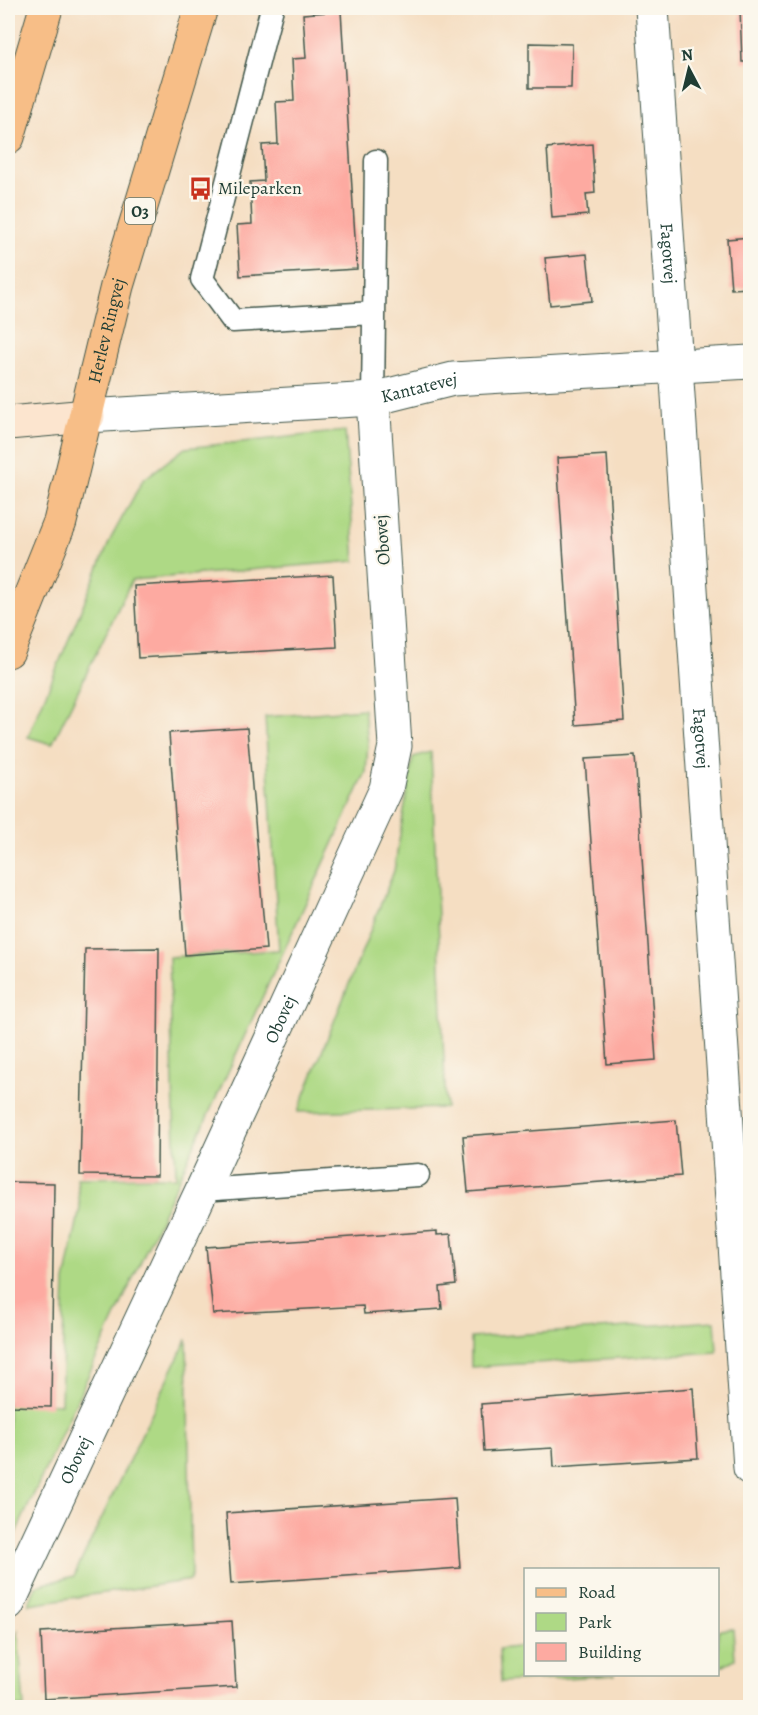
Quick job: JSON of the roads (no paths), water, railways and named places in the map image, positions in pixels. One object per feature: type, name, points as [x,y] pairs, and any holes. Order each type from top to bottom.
[{"type":"main road","points":[[8,137],[46,8]]},
{"type":"main road","name":"Herlev Ringvej","points":[[8,651],[60,522],[88,416],[117,286],[201,8]]},
{"type":"street","name":"Fagotvej","points":[[652,8],[674,366],[750,1468]]},
{"type":"street","name":"Kantatevej","points":[[88,416],[373,399],[453,379],[750,362]]},
{"type":"street","name":"Obovej","points":[[8,1604],[202,1191],[388,780],[395,746],[373,399]]},
{"type":"street","points":[[8,423],[88,416]]},
{"type":"lane","points":[[272,8],[202,279],[233,321],[373,313]]},
{"type":"lane","points":[[373,399],[376,162]]},
{"type":"lane","points":[[202,1191],[418,1175]]},
{"type":"place","name":"Mileparken","points":[[200,188]]}]
